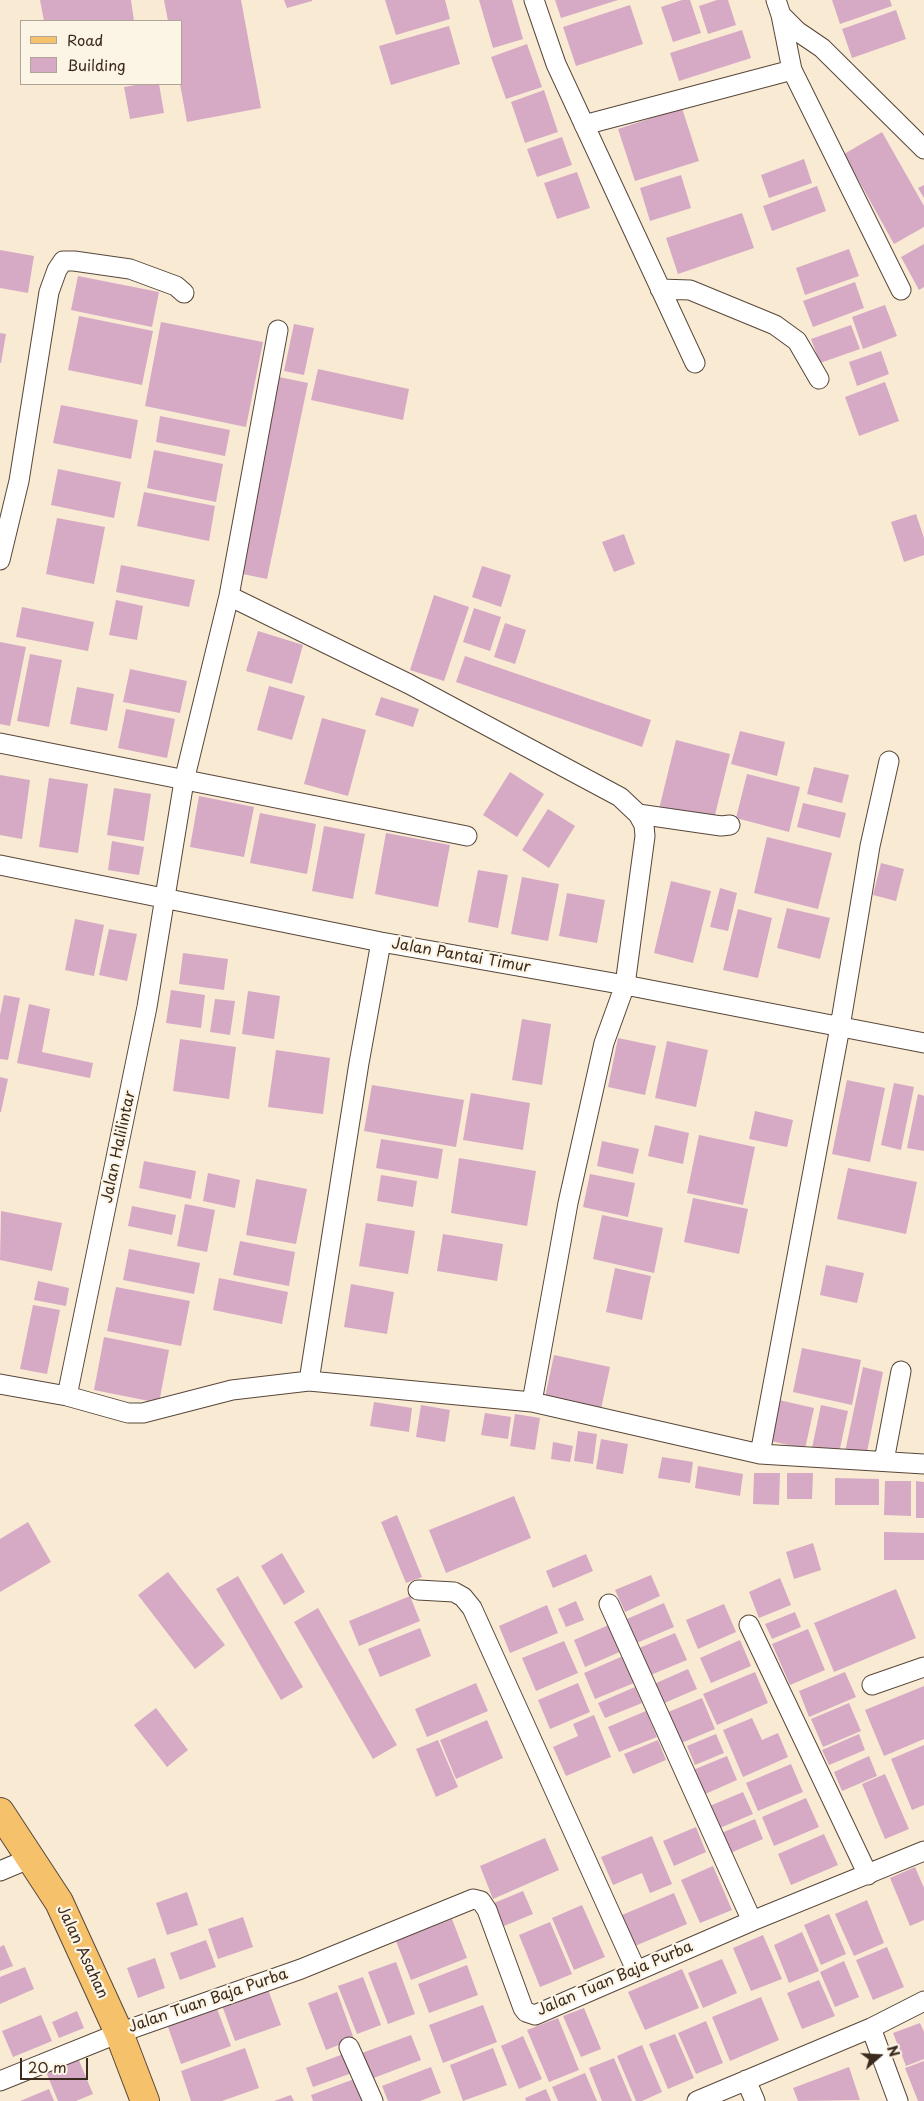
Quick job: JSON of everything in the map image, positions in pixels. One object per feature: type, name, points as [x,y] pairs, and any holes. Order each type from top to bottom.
[{"type":"main road","name":"Jalan Asahan","points":[[0,1812],[59,1902],[119,2033],[145,2101]]},
{"type":"street","points":[[534,0],[556,64],[695,363]]},
{"type":"street","points":[[778,7],[792,70],[901,290]]},
{"type":"street","points":[[778,7],[797,31],[822,48],[924,149]]},
{"type":"street","points":[[584,125],[792,70]]},
{"type":"street","points":[[0,560],[19,481],[49,292],[57,270],[64,261],[130,269],[176,286],[184,293]]},
{"type":"street","points":[[660,289],[690,290],[775,325],[798,341],[819,379]]},
{"type":"street","name":"Jalan Halilintar","points":[[67,1396],[148,1007],[184,781],[229,596],[278,330]]},
{"type":"street","points":[[229,596],[409,684],[620,797],[638,814],[644,825],[645,836],[625,985],[604,1043],[570,1193],[532,1402]]},
{"type":"street","points":[[0,743],[466,836]]},
{"type":"street","points":[[760,1454],[840,1027],[870,846],[889,761]]},
{"type":"street","points":[[638,814],[721,826],[730,825]]},
{"type":"street","name":"Jalan Pantai Timur","points":[[0,865],[381,942],[625,985],[924,1043]]},
{"type":"street","points":[[309,1380],[359,1063],[381,942]]},
{"type":"street","points":[[884,1462],[901,1371]]},
{"type":"street","points":[[0,1384],[67,1396],[128,1413],[143,1413],[232,1390],[309,1380],[532,1402],[760,1454],[924,1464]]},
{"type":"street","points":[[418,1590],[454,1592],[463,1597],[472,1608],[636,1970]]},
{"type":"street","points":[[609,1604],[752,1920]]},
{"type":"street","points":[[749,1625],[868,1875]]},
{"type":"street","points":[[872,1685],[924,1666]]},
{"type":"street","name":"Jalan Tuan Baja Purba","points":[[119,2033],[301,1969],[473,1899],[481,1901],[487,1910],[524,2008],[530,2015],[540,2013],[752,1920],[924,1851]]},
{"type":"street","points":[[0,1871],[31,1858]]},
{"type":"street","points":[[697,2101],[871,2028],[924,2001]]},
{"type":"street","points":[[871,2028],[898,2101]]},
{"type":"street","points":[[0,2080],[119,2033]]},
{"type":"street","points":[[349,2047],[373,2101]]},
{"type":"street","points":[[746,2080],[755,2101]]},
{"type":"building","points":[[40,0],[131,0],[134,20],[44,20]]},
{"type":"building","points":[[164,0],[241,0],[261,108],[187,122],[180,85],[182,85],[182,20],[168,20]]},
{"type":"building","points":[[284,0],[312,0],[312,1],[287,8]]},
{"type":"building","points":[[385,0],[445,0],[450,19],[396,35]]},
{"type":"building","points":[[479,0],[512,0],[523,39],[493,48]]},
{"type":"building","points":[[555,0],[618,0],[561,18]]},
{"type":"building","points":[[682,0],[690,0],[701,33],[673,42],[661,7]]},
{"type":"building","points":[[717,0],[728,0],[736,25],[708,34],[699,6]]},
{"type":"building","points":[[832,0],[890,0],[892,6],[840,24]]},
{"type":"building","points":[[630,5],[643,44],[576,66],[563,27]]},
{"type":"building","points":[[896,10],[906,39],[852,58],[842,29]]},
{"type":"building","points":[[449,26],[460,64],[391,85],[379,46]]},
{"type":"building","points":[[742,30],[751,58],[679,81],[670,53]]},
{"type":"building","points":[[527,44],[542,87],[506,99],[491,57]]},
{"type":"building","points":[[159,85],[164,113],[130,119],[124,87]]},
{"type":"building","points":[[544,90],[558,132],[525,143],[511,102]]},
{"type":"building","points":[[682,108],[699,161],[635,181],[618,129]]},
{"type":"building","points":[[882,132],[924,206],[924,227],[894,244],[844,154]]},
{"type":"building","points":[[562,137],[572,165],[537,177],[527,149]]},
{"type":"building","points":[[804,159],[812,183],[769,198],[761,175]]},
{"type":"building","points":[[577,172],[590,208],[557,219],[544,183]]},
{"type":"building","points":[[681,175],[691,208],[650,221],[640,188]]},
{"type":"building","points":[[924,185],[924,198],[918,188]]},
{"type":"building","points":[[817,186],[826,211],[772,231],[763,206]]},
{"type":"building","points":[[742,213],[754,248],[678,274],[666,238]]},
{"type":"building","points":[[924,244],[924,287],[919,290],[901,257]]},
{"type":"building","points":[[849,249],[859,276],[805,295],[796,268]]},
{"type":"building","points":[[0,250],[34,256],[28,293],[0,288]]},
{"type":"building","points":[[78,276],[159,292],[152,327],[71,310]]},
{"type":"building","points":[[855,282],[864,308],[813,327],[803,301]]},
{"type":"building","points":[[885,305],[897,336],[863,349],[852,317]]},
{"type":"building","points":[[79,316],[153,331],[142,385],[68,370]]},
{"type":"building","points":[[161,322],[263,342],[246,427],[145,406]]},
{"type":"building","points":[[294,324],[314,328],[304,375],[284,371]]},
{"type":"building","points":[[851,325],[860,349],[820,363],[811,339]]},
{"type":"building","points":[[0,333],[6,334],[1,363],[0,363]]},
{"type":"building","points":[[881,351],[889,374],[857,386],[849,362]]},
{"type":"building","points":[[318,369],[409,389],[403,420],[311,400]]},
{"type":"building","points":[[279,377],[308,383],[267,579],[238,573]]},
{"type":"building","points":[[885,382],[899,421],[859,436],[845,397]]},
{"type":"building","points":[[61,405],[138,420],[131,459],[53,443]]},
{"type":"building","points":[[160,416],[230,430],[225,456],[156,442]]},
{"type":"building","points":[[154,450],[223,464],[216,502],[147,488]]},
{"type":"building","points":[[58,469],[121,482],[114,518],[51,505]]},
{"type":"building","points":[[144,492],[215,506],[209,541],[137,526]]},
{"type":"building","points":[[916,514],[924,538],[924,555],[904,562],[891,522]]},
{"type":"building","points":[[57,518],[105,527],[94,584],[46,574]]},
{"type":"building","points":[[624,534],[635,564],[614,572],[602,542]]},
{"type":"building","points":[[121,565],[195,580],[189,607],[116,592]]},
{"type":"building","points":[[482,566],[511,575],[501,607],[472,597]]},
{"type":"building","points":[[434,595],[469,607],[444,681],[410,670]]},
{"type":"building","points":[[116,600],[143,606],[137,640],[109,635]]},
{"type":"building","points":[[22,607],[94,622],[88,651],[16,637]]},
{"type":"building","points":[[474,608],[501,617],[490,651],[463,642]]},
{"type":"building","points":[[505,623],[526,630],[515,664],[494,657]]},
{"type":"building","points":[[258,631],[303,645],[292,684],[246,671]]},
{"type":"building","points":[[0,642],[26,647],[10,726],[0,724]]},
{"type":"building","points":[[30,654],[62,660],[49,727],[17,721]]},
{"type":"building","points":[[465,656],[651,720],[642,747],[456,682]]},
{"type":"building","points":[[130,669],[187,681],[180,713],[123,702]]},
{"type":"building","points":[[269,686],[305,696],[292,740],[257,730]]},
{"type":"building","points":[[77,687],[114,694],[107,731],[70,724]]},
{"type":"building","points":[[381,697],[419,709],[413,727],[375,715]]},
{"type":"building","points":[[126,709],[175,719],[167,758],[118,748]]},
{"type":"building","points":[[322,718],[366,730],[348,796],[304,784]]},
{"type":"building","points":[[740,731],[785,742],[777,776],[731,764]]},
{"type":"building","points":[[676,740],[730,754],[713,823],[659,809]]},
{"type":"building","points":[[814,767],[849,775],[842,803],[807,794]]},
{"type":"building","points":[[510,772],[544,794],[517,837],[483,815]]},
{"type":"building","points":[[747,774],[800,787],[789,832],[736,818]]},
{"type":"building","points":[[0,775],[30,780],[22,839],[0,835]]},
{"type":"building","points":[[49,778],[88,784],[78,853],[39,847]]},
{"type":"building","points":[[114,788],[151,794],[144,841],[107,835]]},
{"type":"building","points":[[199,796],[254,807],[244,857],[190,847]]},
{"type":"building","points":[[803,803],[846,813],[840,838],[797,827]]},
{"type":"building","points":[[548,809],[575,826],[549,868],[522,850]]},
{"type":"building","points":[[260,813],[316,824],[307,874],[250,863]]},
{"type":"building","points":[[324,826],[365,834],[353,899],[312,891]]},
{"type":"building","points":[[386,833],[450,845],[438,907],[375,894]]},
{"type":"building","points":[[767,837],[832,853],[818,909],[754,893]]},
{"type":"building","points":[[112,841],[144,847],[139,875],[108,870]]},
{"type":"building","points":[[881,863],[904,869],[896,901],[873,895]]},
{"type":"building","points":[[478,870],[508,875],[498,928],[468,922]]},
{"type":"building","points":[[522,877],[559,884],[548,941],[511,934]]},
{"type":"building","points":[[671,881],[711,891],[693,963],[654,953]]},
{"type":"building","points":[[720,888],[737,893],[728,931],[710,927]]},
{"type":"building","points":[[567,893],[605,900],[597,943],[559,936]]},
{"type":"building","points":[[787,908],[830,918],[820,959],[777,948]]},
{"type":"building","points":[[738,909],[772,918],[758,978],[723,970]]},
{"type":"building","points":[[75,919],[104,925],[94,976],[65,970]]},
{"type":"building","points":[[109,929],[137,934],[127,981],[99,975]]},
{"type":"building","points":[[183,953],[228,959],[224,990],[179,984]]},
{"type":"building","points":[[171,990],[205,995],[201,1028],[166,1023]]},
{"type":"building","points":[[248,991],[280,996],[274,1039],[242,1034]]},
{"type":"building","points":[[4,995],[20,998],[8,1060],[0,1059],[0,1015]]},
{"type":"building","points":[[215,999],[235,1001],[230,1035],[210,1032]]},
{"type":"building","points":[[29,1004],[50,1009],[42,1052],[93,1063],[90,1078],[17,1063]]},
{"type":"building","points":[[522,1019],[551,1024],[542,1085],[512,1080]]},
{"type":"building","points":[[618,1038],[656,1046],[645,1095],[608,1087]]},
{"type":"building","points":[[180,1039],[236,1047],[229,1099],[173,1091]]},
{"type":"building","points":[[667,1041],[708,1050],[696,1107],[655,1098]]},
{"type":"building","points":[[276,1050],[330,1058],[323,1114],[268,1107]]},
{"type":"building","points":[[0,1077],[8,1079],[1,1112],[0,1112]]},
{"type":"building","points":[[847,1080],[885,1088],[870,1162],[832,1154]]},
{"type":"building","points":[[894,1083],[914,1087],[901,1150],[881,1145]]},
{"type":"building","points":[[372,1085],[464,1100],[456,1147],[364,1131]]},
{"type":"building","points":[[471,1093],[530,1103],[523,1150],[463,1140]]},
{"type":"building","points":[[918,1094],[924,1096],[924,1151],[907,1148]]},
{"type":"building","points":[[755,1111],[793,1120],[787,1147],[749,1139]]},
{"type":"building","points":[[655,1125],[689,1133],[683,1164],[648,1156]]},
{"type":"building","points":[[699,1135],[755,1147],[743,1205],[687,1193]]},
{"type":"building","points":[[381,1139],[443,1149],[438,1179],[376,1168]]},
{"type":"building","points":[[602,1141],[639,1149],[633,1174],[597,1166]]},
{"type":"building","points":[[459,1158],[536,1171],[527,1226],[451,1213]]},
{"type":"building","points":[[144,1161],[196,1171],[191,1199],[139,1188]]},
{"type":"building","points":[[848,1168],[917,1182],[906,1234],[837,1219]]},
{"type":"building","points":[[208,1173],[240,1180],[235,1208],[203,1201]]},
{"type":"building","points":[[590,1174],[635,1183],[628,1217],[583,1207]]},
{"type":"building","points":[[381,1175],[417,1181],[413,1207],[377,1201]]},
{"type":"building","points":[[256,1179],[307,1189],[296,1244],[246,1235]]},
{"type":"building","points":[[693,1198],[748,1209],[739,1254],[684,1242]]},
{"type":"building","points":[[185,1204],[215,1210],[207,1252],[177,1246]]},
{"type":"building","points":[[132,1206],[176,1215],[172,1235],[128,1226]]},
{"type":"building","points":[[1,1211],[62,1223],[52,1271],[0,1260]]},
{"type":"building","points":[[602,1215],[663,1228],[654,1273],[593,1259]]},
{"type":"building","points":[[366,1223],[415,1231],[408,1274],[359,1266]]},
{"type":"building","points":[[443,1234],[503,1244],[497,1281],[437,1271]]},
{"type":"building","points":[[240,1241],[295,1252],[289,1286],[233,1275]]},
{"type":"building","points":[[129,1249],[200,1263],[194,1294],[123,1280]]},
{"type":"building","points":[[826,1265],[864,1273],[857,1303],[820,1295]]},
{"type":"building","points":[[615,1268],[651,1276],[642,1320],[606,1312]]},
{"type":"building","points":[[219,1278],[288,1292],[282,1324],[213,1310]]},
{"type":"building","points":[[38,1281],[69,1288],[66,1306],[34,1300]]},
{"type":"building","points":[[351,1284],[394,1292],[387,1334],[344,1327]]},
{"type":"building","points":[[116,1287],[190,1301],[181,1346],[107,1331]]},
{"type":"building","points":[[33,1305],[60,1310],[47,1374],[20,1369]]},
{"type":"building","points":[[104,1337],[169,1350],[159,1403],[94,1390]]},
{"type":"building","points":[[802,1348],[861,1360],[852,1405],[793,1392]]},
{"type":"building","points":[[554,1355],[610,1367],[601,1409],[545,1397]]},
{"type":"building","points":[[863,1367],[883,1372],[866,1457],[845,1452]]},
{"type":"building","points":[[779,1400],[814,1408],[805,1449],[771,1441]]},
{"type":"building","points":[[374,1402],[412,1408],[409,1432],[370,1426]]},
{"type":"building","points":[[421,1405],[450,1410],[445,1442],[416,1437]]},
{"type":"building","points":[[821,1405],[848,1411],[839,1453],[812,1448]]},
{"type":"building","points":[[485,1413],[511,1417],[508,1439],[481,1435]]},
{"type":"building","points":[[515,1414],[540,1418],[535,1450],[510,1446]]},
{"type":"building","points":[[578,1431],[597,1434],[593,1464],[574,1461]]},
{"type":"building","points":[[601,1439],[628,1444],[623,1474],[596,1469]]},
{"type":"building","points":[[553,1442],[573,1446],[570,1462],[551,1459]]},
{"type":"building","points":[[662,1457],[693,1462],[690,1483],[658,1478]]},
{"type":"building","points":[[698,1466],[743,1474],[740,1496],[695,1488]]},
{"type":"building","points":[[754,1473],[780,1473],[779,1505],[753,1504]]},
{"type":"building","points":[[787,1473],[813,1473],[812,1499],[787,1499]]},
{"type":"building","points":[[835,1478],[879,1479],[879,1505],[835,1505]]},
{"type":"building","points":[[885,1481],[911,1481],[911,1516],[884,1515]]},
{"type":"building","points":[[916,1481],[924,1482],[924,1518],[916,1518]]},
{"type":"building","points":[[514,1496],[531,1538],[446,1573],[429,1530]]},
{"type":"building","points":[[397,1515],[422,1577],[406,1583],[381,1522]]},
{"type":"building","points":[[28,1522],[51,1562],[0,1592],[0,1539]]},
{"type":"building","points":[[884,1532],[924,1533],[924,1560],[884,1560]]},
{"type":"building","points":[[813,1543],[821,1570],[794,1579],[786,1552]]},
{"type":"building","points":[[282,1553],[305,1592],[284,1605],[261,1566]]},
{"type":"building","points":[[586,1554],[593,1571],[553,1588],[546,1571]]},
{"type":"building","points":[[168,1572],[225,1645],[195,1669],[138,1595]]},
{"type":"building","points":[[651,1575],[660,1596],[625,1612],[615,1590]]},
{"type":"building","points":[[238,1576],[303,1687],[281,1700],[216,1589]]},
{"type":"building","points":[[780,1578],[791,1605],[759,1618],[749,1592]]},
{"type":"building","points":[[896,1589],[916,1638],[834,1672],[814,1623]]},
{"type":"building","points":[[410,1596],[420,1621],[359,1646],[349,1621]]},
{"type":"building","points":[[576,1601],[584,1620],[566,1627],[558,1609]]},
{"type":"building","points":[[664,1603],[674,1627],[632,1645],[622,1621]]},
{"type":"building","points":[[724,1604],[736,1632],[698,1649],[686,1620]]},
{"type":"building","points":[[547,1605],[558,1633],[510,1653],[499,1626]]},
{"type":"building","points":[[318,1608],[397,1745],[373,1759],[294,1622]]},
{"type":"building","points":[[795,1612],[801,1627],[772,1639],[765,1624]]},
{"type":"building","points":[[611,1624],[622,1651],[585,1667],[574,1640]]},
{"type":"building","points":[[420,1628],[431,1656],[380,1677],[368,1649]]},
{"type":"building","points":[[808,1629],[825,1670],[790,1685],[772,1644]]},
{"type":"building","points":[[675,1633],[687,1660],[648,1676],[637,1649]]},
{"type":"building","points":[[740,1640],[751,1666],[711,1683],[700,1658]]},
{"type":"building","points":[[564,1641],[578,1673],[536,1691],[522,1658]]},
{"type":"building","points":[[623,1656],[634,1683],[595,1699],[584,1673]]},
{"type":"building","points":[[688,1669],[697,1689],[662,1704],[654,1684]]},
{"type":"building","points":[[755,1672],[768,1703],[717,1725],[703,1694]]},
{"type":"building","points":[[845,1672],[856,1697],[809,1717],[799,1691]]},
{"type":"building","points":[[476,1683],[488,1711],[427,1737],[415,1709]]},
{"type":"building","points":[[578,1683],[590,1712],[550,1729],[538,1700]]},
{"type":"building","points":[[924,1686],[924,1739],[884,1756],[865,1710]]},
{"type":"building","points":[[635,1687],[642,1703],[605,1718],[598,1703]]},
{"type":"building","points":[[702,1698],[715,1729],[679,1744],[666,1713]]},
{"type":"building","points":[[849,1703],[861,1731],[823,1747],[811,1719]]},
{"type":"building","points":[[156,1708],[188,1750],[167,1767],[134,1725]]},
{"type":"building","points":[[646,1711],[657,1737],[619,1752],[608,1727]]},
{"type":"building","points":[[594,1715],[611,1757],[566,1776],[553,1747],[578,1736],[573,1724]]},
{"type":"building","points":[[752,1718],[762,1740],[778,1733],[788,1757],[743,1777],[723,1730]]},
{"type":"building","points":[[487,1720],[503,1758],[456,1779],[440,1740]]},
{"type":"building","points":[[716,1734],[724,1753],[695,1765],[687,1746]]},
{"type":"building","points":[[859,1734],[865,1750],[829,1765],[822,1750]]},
{"type":"building","points":[[438,1740],[458,1787],[436,1797],[416,1749]]},
{"type":"building","points":[[658,1740],[666,1760],[633,1774],[624,1754]]},
{"type":"building","points":[[924,1745],[924,1805],[912,1810],[891,1759]]},
{"type":"building","points":[[727,1756],[737,1780],[703,1795],[693,1770]]},
{"type":"building","points":[[869,1756],[877,1776],[842,1791],[834,1772]]},
{"type":"building","points":[[791,1764],[803,1792],[758,1811],[746,1783]]},
{"type":"building","points":[[885,1774],[909,1829],[885,1839],[862,1784]]},
{"type":"building","points":[[743,1792],[753,1814],[715,1830],[705,1808]]},
{"type":"building","points":[[806,1798],[819,1827],[774,1846],[762,1817]]},
{"type":"building","points":[[755,1819],[763,1839],[728,1854],[719,1834]]},
{"type":"building","points":[[696,1827],[706,1852],[674,1866],[663,1841]]},
{"type":"building","points":[[824,1834],[838,1865],[791,1885],[778,1854]]},
{"type":"building","points":[[652,1836],[672,1884],[650,1893],[642,1873],[613,1885],[601,1857]]},
{"type":"building","points":[[545,1838],[559,1870],[493,1899],[480,1866]]},
{"type":"building","points":[[713,1866],[732,1910],[700,1923],[681,1880]]},
{"type":"building","points":[[915,1867],[924,1888],[924,1920],[910,1926],[890,1878]]},
{"type":"building","points":[[523,1891],[533,1914],[504,1926],[494,1903]]},
{"type":"building","points":[[187,1892],[198,1925],[167,1935],[156,1903]]},
{"type":"building","points":[[674,1893],[687,1924],[635,1946],[622,1915]]},
{"type":"building","points":[[867,1900],[884,1943],[854,1956],[835,1914]]},
{"type":"building","points":[[582,1905],[605,1957],[574,1970],[552,1918]]},
{"type":"building","points":[[829,1914],[846,1954],[821,1965],[804,1925]]},
{"type":"building","points":[[243,1917],[253,1947],[218,1959],[208,1929]]},
{"type":"building","points":[[452,1919],[467,1958],[411,1980],[396,1941]]},
{"type":"building","points":[[550,1922],[572,1974],[540,1987],[519,1935]]},
{"type":"building","points":[[802,1932],[819,1971],[789,1983],[774,1945]]},
{"type":"building","points":[[763,1935],[782,1979],[751,1991],[733,1948]]},
{"type":"building","points":[[206,1940],[216,1967],[180,1980],[170,1953]]},
{"type":"building","points":[[4,1945],[13,1966],[0,1971],[0,1947]]},
{"type":"building","points":[[887,1947],[904,1987],[873,2000],[856,1960]]},
{"type":"building","points":[[155,1958],[165,1988],[138,1998],[127,1968]]},
{"type":"building","points":[[722,1959],[737,1993],[703,2008],[688,1973]]},
{"type":"building","points":[[844,1961],[859,1997],[835,2007],[820,1972]]},
{"type":"building","points":[[396,1962],[415,2014],[388,2024],[368,1972]]},
{"type":"building","points":[[467,1965],[478,1995],[429,2013],[418,1984]]},
{"type":"building","points":[[25,1967],[34,1989],[0,2004],[0,1977]]},
{"type":"building","points":[[682,1969],[699,2008],[645,2030],[628,1992]]},
{"type":"building","points":[[363,1977],[381,2025],[357,2034],[338,1986]]},
{"type":"building","points":[[819,1980],[835,2016],[802,2029],[787,1993]]},
{"type":"building","points":[[266,1984],[281,2025],[235,2041],[220,2000]]},
{"type":"building","points":[[337,1992],[354,2039],[326,2050],[308,2003]]},
{"type":"building","points":[[761,1997],[779,2040],[730,2061],[712,2017]]},
{"type":"building","points":[[483,2005],[497,2042],[443,2063],[429,2025]]},
{"type":"building","points":[[216,2006],[231,2046],[181,2064],[167,2024]]},
{"type":"building","points":[[584,2008],[601,2049],[581,2057],[563,2016]]},
{"type":"building","points":[[77,2011],[84,2028],[59,2038],[52,2022]]},
{"type":"building","points":[[41,2015],[52,2041],[13,2057],[2,2031]]},
{"type":"building","points":[[558,2018],[579,2070],[549,2082],[527,2030]]},
{"type":"building","points":[[706,2021],[723,2063],[696,2074],[678,2033]]},
{"type":"building","points":[[920,2023],[924,2032],[924,2059],[906,2066],[893,2033]]},
{"type":"building","points":[[675,2034],[694,2078],[668,2089],[649,2044]]},
{"type":"building","points":[[411,2035],[421,2060],[371,2079],[362,2053]]},
{"type":"building","points":[[523,2036],[542,2079],[519,2089],[501,2046]]},
{"type":"building","points":[[642,2045],[662,2092],[642,2101],[636,2101],[617,2056]]},
{"type":"building","points":[[245,2048],[259,2088],[222,2101],[191,2101],[181,2071]]},
{"type":"building","points":[[493,2048],[507,2085],[463,2101],[450,2065]]},
{"type":"building","points":[[346,2053],[352,2073],[313,2087],[306,2068]]},
{"type":"building","points":[[78,2058],[93,2094],[76,2101],[58,2101],[46,2072]]},
{"type":"building","points":[[614,2058],[632,2101],[602,2101],[589,2068]]},
{"type":"building","points":[[924,2061],[924,2101],[918,2101],[905,2068]]},
{"type":"building","points":[[431,2067],[441,2093],[420,2101],[388,2101],[382,2086]]},
{"type":"building","points":[[849,2067],[860,2100],[798,2101],[793,2088]]},
{"type":"building","points":[[585,2073],[597,2101],[558,2101],[552,2087]]},
{"type":"building","points":[[357,2078],[365,2101],[313,2101],[311,2095]]},
{"type":"building","points":[[49,2089],[54,2101],[20,2101]]},
{"type":"building","points":[[546,2089],[551,2101],[526,2101],[525,2098]]},
{"type":"building","points":[[291,2095],[294,2101],[274,2101]]}]
